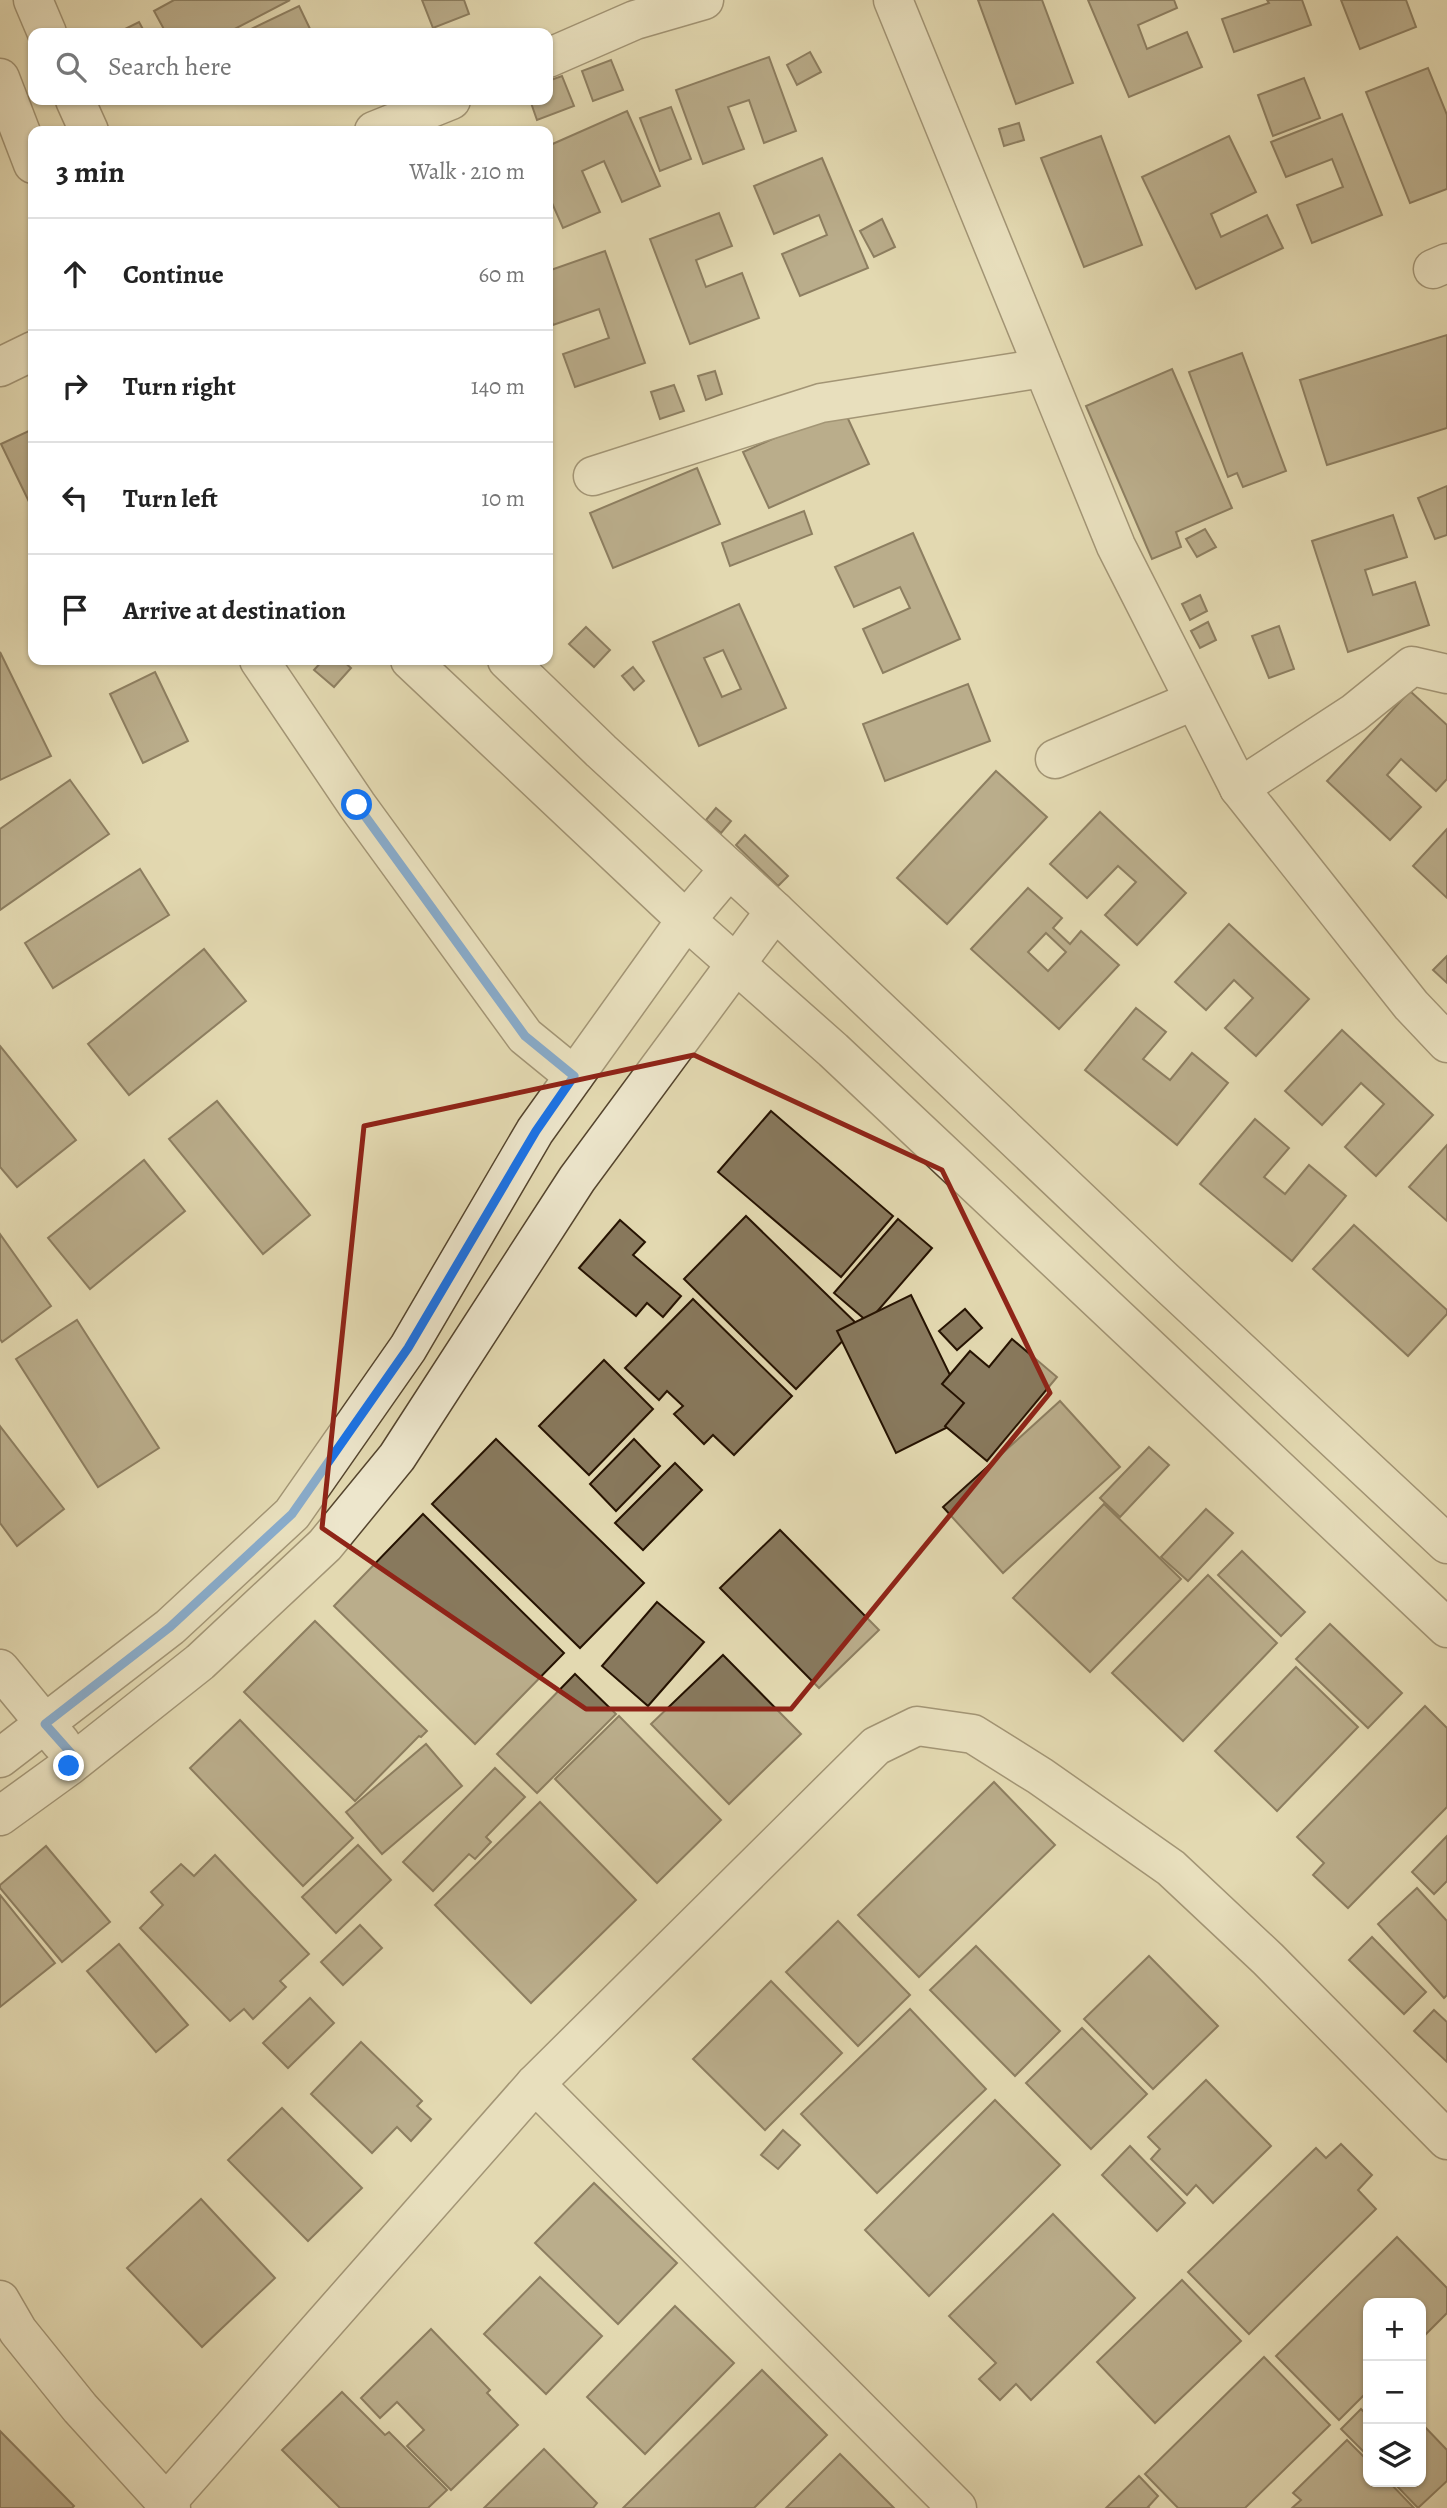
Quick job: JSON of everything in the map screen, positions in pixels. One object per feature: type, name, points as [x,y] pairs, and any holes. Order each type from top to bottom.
[{"type":"street","points":[[33,0],[45,28]]},
{"type":"street","points":[[553,56],[635,20],[704,0]]},
{"type":"street","points":[[893,0],[1115,545],[1239,788],[1411,1005],[1447,1043]]},
{"type":"street","points":[[0,78],[28,151]]},
{"type":"street","points":[[77,105],[87,126]]},
{"type":"street","points":[[386,126],[438,105]]},
{"type":"street","points":[[0,367],[28,353]]},
{"type":"street","points":[[593,476],[821,403],[1043,368]]},
{"type":"street","points":[[262,665],[357,805],[525,1036],[574,1076]]},
{"type":"street","points":[[415,665],[686,920],[833,1050],[1447,1628]]},
{"type":"street","points":[[512,665],[1165,1282],[1447,1544]]},
{"type":"street","points":[[1239,788],[1354,713],[1412,666],[1447,674]]},
{"type":"street","points":[[1055,759],[1193,701]]},
{"type":"street","points":[[0,1758],[170,1627],[292,1514],[408,1348],[536,1131],[686,920],[729,869]]},
{"type":"street","points":[[0,1816],[77,1760],[200,1662],[325,1545],[397,1457],[577,1179],[775,911]]},
{"type":"street","points":[[0,1669],[77,1760]]},
{"type":"street","points":[[0,2300],[18,2331],[80,2408],[169,2505],[535,2084],[876,1746],[917,1726],[973,1734],[1040,1776],[1171,1868],[1268,1959],[1447,2140]]},
{"type":"street","points":[[535,2084],[957,2508]]},
{"type":"highlighted area","points":[[694,1055],[942,1170],[1050,1393],[791,1709],[586,1709],[322,1528],[364,1126]]},
{"type":"building","points":[[174,0],[290,0],[237,28],[163,28],[154,11]]},
{"type":"building","points":[[422,0],[464,0],[469,14],[433,28]]},
{"type":"building","points":[[978,0],[1042,0],[1073,83],[1016,104]]},
{"type":"building","points":[[1088,0],[1174,0],[1177,8],[1138,25],[1147,49],[1187,32],[1202,67],[1129,97]]},
{"type":"building","points":[[1267,0],[1302,0],[1311,25],[1234,52],[1222,19],[1269,3]]},
{"type":"building","points":[[1341,0],[1406,0],[1416,27],[1360,49]]},
{"type":"building","points":[[299,6],[310,28],[253,28]]},
{"type":"building","points":[[139,22],[142,28],[127,28]]},
{"type":"building","points":[[810,52],[821,72],[797,85],[787,65]]},
{"type":"building","points":[[769,57],[796,131],[764,143],[749,100],[728,107],[744,149],[703,164],[676,90]]},
{"type":"building","points":[[611,60],[623,90],[593,101],[582,71]]},
{"type":"building","points":[[1428,68],[1447,115],[1447,189],[1410,203],[1366,92]]},
{"type":"building","points":[[562,76],[574,106],[537,120],[532,105],[553,105],[553,79]]},
{"type":"building","points":[[1304,78],[1320,118],[1273,136],[1258,95]]},
{"type":"building","points":[[671,107],[691,159],[660,171],[640,118]]},
{"type":"building","points":[[627,111],[660,186],[622,202],[604,161],[582,171],[600,212],[563,228],[553,205],[553,144]]},
{"type":"building","points":[[1342,114],[1382,215],[1312,243],[1297,205],[1343,187],[1332,159],[1286,177],[1271,142]]},
{"type":"building","points":[[1019,123],[1024,140],[1004,146],[999,129]]},
{"type":"building","points":[[1101,136],[1142,245],[1084,267],[1041,158]]},
{"type":"building","points":[[1229,136],[1256,192],[1211,214],[1221,237],[1267,215],[1283,248],[1196,289],[1142,177]]},
{"type":"building","points":[[822,158],[868,268],[800,296],[782,254],[827,235],[819,215],[774,234],[754,186]]},
{"type":"building","points":[[719,213],[732,246],[696,260],[706,287],[742,273],[759,318],[690,344],[650,239]]},
{"type":"building","points":[[882,219],[895,247],[874,257],[860,231]]},
{"type":"building","points":[[605,251],[645,363],[575,387],[563,354],[609,338],[599,309],[553,325],[553,269]]},
{"type":"building","points":[[1447,335],[1447,428],[1327,465],[1300,380]]},
{"type":"building","points":[[1242,353],[1286,471],[1243,487],[1237,473],[1228,477],[1189,372]]},
{"type":"building","points":[[1172,369],[1232,508],[1176,532],[1181,547],[1152,559],[1086,406]]},
{"type":"building","points":[[715,371],[722,394],[706,400],[698,376]]},
{"type":"building","points":[[674,385],[684,411],[660,419],[651,392]]},
{"type":"building","points":[[843,408],[869,464],[769,508],[743,452]]},
{"type":"building","points":[[28,431],[28,500],[1,444]]},
{"type":"building","points":[[697,468],[720,524],[613,568],[590,513]]},
{"type":"building","points":[[1447,486],[1447,535],[1435,539],[1418,498]]},
{"type":"building","points":[[804,511],[812,534],[730,566],[722,543]]},
{"type":"building","points":[[1393,515],[1407,557],[1365,570],[1373,595],[1415,582],[1429,625],[1348,652],[1312,541]]},
{"type":"building","points":[[1205,529],[1216,547],[1197,557],[1186,539]]},
{"type":"building","points":[[913,533],[960,639],[883,673],[863,629],[910,608],[900,587],[854,607],[835,567]]},
{"type":"building","points":[[1200,595],[1207,611],[1190,620],[1182,604]]},
{"type":"building","points":[[739,604],[786,708],[699,746],[653,642]],"holes":[[[723,650],[741,689],[722,697],[704,658]]]},
{"type":"building","points":[[1208,622],[1216,640],[1200,648],[1191,631]]},
{"type":"building","points":[[1279,626],[1294,669],[1269,678],[1252,636]]},
{"type":"building","points":[[586,627],[610,650],[594,667],[569,644]]},
{"type":"building","points":[[0,652],[51,756],[0,780]]},
{"type":"building","points":[[318,665],[348,665],[351,668],[334,687],[314,670]]},
{"type":"building","points":[[633,667],[644,681],[634,690],[622,676]]},
{"type":"building","points":[[155,672],[188,741],[143,763],[110,694]]},
{"type":"building","points":[[968,684],[990,741],[885,781],[863,724]]},
{"type":"building","points":[[1410,691],[1447,725],[1447,779],[1436,791],[1401,759],[1387,775],[1421,807],[1390,840],[1327,781]]},
{"type":"building","points":[[996,771],[1047,817],[947,924],[897,878]]},
{"type":"building","points":[[70,780],[109,834],[0,910],[0,829]]},
{"type":"building","points":[[716,808],[731,821],[721,833],[706,820]]},
{"type":"building","points":[[1100,812],[1186,893],[1137,945],[1105,915],[1136,882],[1118,866],[1087,898],[1050,864]]},
{"type":"building","points":[[1447,829],[1447,898],[1413,866]]},
{"type":"building","points":[[745,835],[788,876],[778,886],[736,845]]},
{"type":"building","points":[[140,869],[169,915],[53,988],[25,943]]},
{"type":"building","points":[[1028,888],[1062,918],[1053,928],[1070,944],[1081,931],[1119,965],[1059,1029],[971,949]],"holes":[[[1046,933],[1066,952],[1048,971],[1028,952]]]},
{"type":"building","points":[[1229,924],[1309,999],[1256,1056],[1225,1028],[1253,998],[1234,980],[1206,1010],[1175,982]]},
{"type":"building","points":[[204,949],[246,1001],[129,1095],[88,1044]]},
{"type":"building","points":[[1447,956],[1447,983],[1433,970]]},
{"type":"building","points":[[1136,1008],[1166,1032],[1143,1059],[1170,1080],[1192,1053],[1228,1083],[1177,1145],[1085,1070]]},
{"type":"building","points":[[1342,1030],[1433,1115],[1376,1176],[1345,1147],[1384,1104],[1361,1083],[1322,1125],[1285,1091]]},
{"type":"building","points":[[0,1046],[76,1140],[17,1187],[0,1167]]},
{"type":"building","points":[[217,1101],[310,1215],[263,1254],[169,1139]]},
{"type":"building","points":[[771,1111],[893,1216],[841,1277],[718,1172]]},
{"type":"building","points":[[1255,1119],[1289,1148],[1264,1177],[1285,1194],[1309,1165],[1346,1196],[1292,1261],[1200,1184]]},
{"type":"building","points":[[1447,1145],[1447,1221],[1409,1187]]},
{"type":"building","points":[[144,1160],[185,1211],[90,1289],[48,1238]]},
{"type":"building","points":[[746,1216],[858,1325],[796,1389],[684,1279]]},
{"type":"building","points":[[898,1219],[932,1248],[868,1322],[834,1293]]},
{"type":"building","points":[[620,1220],[645,1242],[633,1255],[681,1296],[663,1317],[647,1303],[636,1316],[579,1268]]},
{"type":"building","points":[[1354,1225],[1447,1310],[1447,1314],[1408,1356],[1313,1269]]},
{"type":"building","points":[[0,1234],[51,1306],[2,1342],[0,1339]]},
{"type":"building","points":[[911,1295],[970,1416],[896,1453],[837,1331]]},
{"type":"building","points":[[693,1299],[792,1396],[734,1455],[713,1435],[704,1444],[674,1414],[683,1406],[667,1391],[659,1400],[625,1368]]},
{"type":"building","points":[[965,1309],[982,1328],[957,1350],[939,1331]]},
{"type":"building","points":[[77,1320],[159,1448],[98,1487],[16,1359]]},
{"type":"building","points":[[1012,1339],[1057,1377],[987,1461],[945,1426],[964,1403],[942,1384],[970,1351],[989,1367]]},
{"type":"building","points":[[604,1360],[653,1409],[589,1475],[539,1426]]},
{"type":"building","points":[[1060,1401],[1120,1467],[1003,1573],[943,1507]]},
{"type":"building","points":[[0,1426],[64,1509],[17,1546],[0,1523]]},
{"type":"building","points":[[496,1439],[644,1583],[580,1648],[432,1504]]},
{"type":"building","points":[[634,1439],[660,1466],[616,1511],[590,1484]]},
{"type":"building","points":[[1149,1447],[1169,1465],[1120,1517],[1100,1498]]},
{"type":"building","points":[[675,1463],[702,1490],[643,1550],[615,1523]]},
{"type":"building","points":[[1104,1504],[1181,1579],[1090,1672],[1013,1598]]},
{"type":"building","points":[[1206,1509],[1233,1533],[1188,1581],[1161,1557]]},
{"type":"building","points":[[423,1514],[564,1653],[475,1744],[334,1606]]},
{"type":"building","points":[[780,1530],[879,1630],[819,1688],[720,1588]]},
{"type":"building","points":[[1242,1551],[1305,1612],[1281,1636],[1218,1575]]},
{"type":"building","points":[[1208,1575],[1277,1643],[1183,1741],[1112,1673]]},
{"type":"building","points":[[657,1602],[704,1642],[648,1706],[602,1666]]},
{"type":"building","points":[[315,1621],[427,1731],[355,1801],[244,1692]]},
{"type":"building","points":[[1330,1624],[1402,1693],[1368,1728],[1296,1659]]},
{"type":"building","points":[[723,1655],[801,1734],[729,1804],[651,1724]]},
{"type":"building","points":[[1296,1667],[1358,1727],[1277,1811],[1215,1751]]},
{"type":"building","points":[[575,1674],[616,1714],[537,1793],[497,1754]]},
{"type":"building","points":[[1425,1706],[1447,1728],[1447,1807],[1348,1908],[1313,1875],[1324,1863],[1297,1837]]},
{"type":"building","points":[[619,1716],[721,1820],[657,1883],[555,1779]]},
{"type":"building","points":[[240,1720],[353,1838],[303,1886],[190,1768]]},
{"type":"building","points":[[426,1744],[462,1786],[382,1854],[346,1812]]},
{"type":"building","points":[[495,1768],[525,1797],[486,1837],[491,1842],[475,1859],[469,1854],[433,1891],[403,1862]]},
{"type":"building","points":[[994,1782],[1055,1845],[919,1977],[858,1915]]},
{"type":"building","points":[[540,1802],[636,1900],[531,2003],[435,1905]]},
{"type":"building","points":[[1447,1836],[1447,1881],[1434,1894],[1412,1872]]},
{"type":"building","points":[[358,1845],[391,1880],[336,1933],[302,1897]]},
{"type":"building","points":[[46,1846],[110,1922],[62,1962],[0,1888],[0,1885]]},
{"type":"building","points":[[215,1855],[309,1954],[280,1981],[286,1987],[253,2019],[244,2009],[230,2021],[140,1928],[163,1905],[151,1892],[181,1864],[194,1876]]},
{"type":"building","points":[[1417,1888],[1447,1921],[1447,1995],[1444,1998],[1378,1924]]},
{"type":"building","points":[[0,1895],[55,1963],[0,2007]]},
{"type":"building","points":[[838,1921],[910,1995],[858,2046],[786,1972]]},
{"type":"building","points":[[360,1925],[382,1948],[343,1985],[321,1962]]},
{"type":"building","points":[[1372,1937],[1426,1992],[1404,2014],[1349,1960]]},
{"type":"building","points":[[119,1944],[188,2025],[156,2052],[87,1971]]},
{"type":"building","points":[[976,1946],[1060,2031],[1015,2076],[930,1990]]},
{"type":"building","points":[[1149,1956],[1218,2026],[1153,2089],[1084,2019]]},
{"type":"building","points":[[771,1981],[842,2053],[765,2130],[693,2059]]},
{"type":"building","points":[[310,1998],[334,2023],[288,2068],[263,2043]]},
{"type":"building","points":[[910,2009],[986,2089],[877,2193],[801,2114]]},
{"type":"building","points":[[1434,2010],[1447,2022],[1447,2062],[1414,2031]]},
{"type":"building","points":[[1082,2028],[1147,2094],[1091,2149],[1026,2083]]},
{"type":"building","points":[[361,2042],[422,2101],[417,2106],[431,2119],[411,2141],[397,2127],[372,2153],[311,2094]]},
{"type":"building","points":[[1206,2080],[1271,2146],[1213,2203],[1196,2185],[1187,2195],[1151,2159],[1160,2149],[1148,2137]]},
{"type":"building","points":[[995,2100],[1060,2165],[929,2296],[865,2230]]},
{"type":"building","points":[[282,2108],[362,2188],[308,2241],[228,2160]]},
{"type":"building","points":[[783,2130],[800,2145],[778,2169],[761,2155]]},
{"type":"building","points":[[1341,2144],[1372,2175],[1358,2190],[1376,2209],[1249,2334],[1188,2272],[1316,2148],[1326,2158]]},
{"type":"building","points":[[1130,2146],[1185,2203],[1157,2231],[1102,2175]]},
{"type":"building","points":[[594,2183],[677,2263],[618,2324],[535,2243]]},
{"type":"building","points":[[201,2199],[275,2278],[202,2347],[127,2268]]},
{"type":"building","points":[[1053,2214],[1135,2298],[1031,2400],[1016,2384],[1000,2400],[979,2379],[996,2363],[949,2316]]},
{"type":"building","points":[[1397,2237],[1447,2288],[1447,2313],[1426,2334],[1426,2298],[1363,2298],[1363,2396],[1339,2420],[1276,2356]]},
{"type":"building","points":[[540,2277],[602,2336],[546,2394],[484,2334]]},
{"type":"building","points":[[1182,2280],[1241,2341],[1155,2423],[1097,2362]]},
{"type":"building","points":[[675,2306],[734,2363],[645,2454],[587,2397]]},
{"type":"building","points":[[431,2329],[490,2390],[487,2393],[518,2425],[451,2490],[407,2446],[424,2430],[397,2402],[380,2418],[361,2398]]},
{"type":"building","points":[[1264,2357],[1330,2425],[1245,2508],[1178,2508],[1145,2474]]},
{"type":"building","points":[[762,2370],[827,2435],[754,2508],[623,2508]]},
{"type":"building","points":[[342,2392],[385,2435],[389,2432],[447,2490],[428,2508],[340,2508],[282,2450]]},
{"type":"building","points":[[1361,2409],[1363,2451],[1341,2429]]},
{"type":"building","points":[[1426,2428],[1447,2450],[1447,2481],[1418,2508],[1398,2487],[1426,2487]]},
{"type":"building","points":[[0,2431],[74,2506],[72,2508],[0,2508]]},
{"type":"building","points":[[1347,2440],[1363,2456],[1363,2487],[1394,2487],[1414,2508],[1292,2508],[1301,2500],[1293,2493]]},
{"type":"building","points":[[544,2449],[597,2503],[593,2508],[484,2508]]},
{"type":"building","points":[[840,2454],[894,2508],[786,2508]]},
{"type":"building","points":[[1139,2476],[1158,2496],[1149,2508],[1106,2508]]},
{"type":"route","points":[[69,1766],[77,1760],[45,1724],[170,1627],[292,1514],[408,1348],[536,1131],[574,1076],[525,1036],[357,805]]}]
